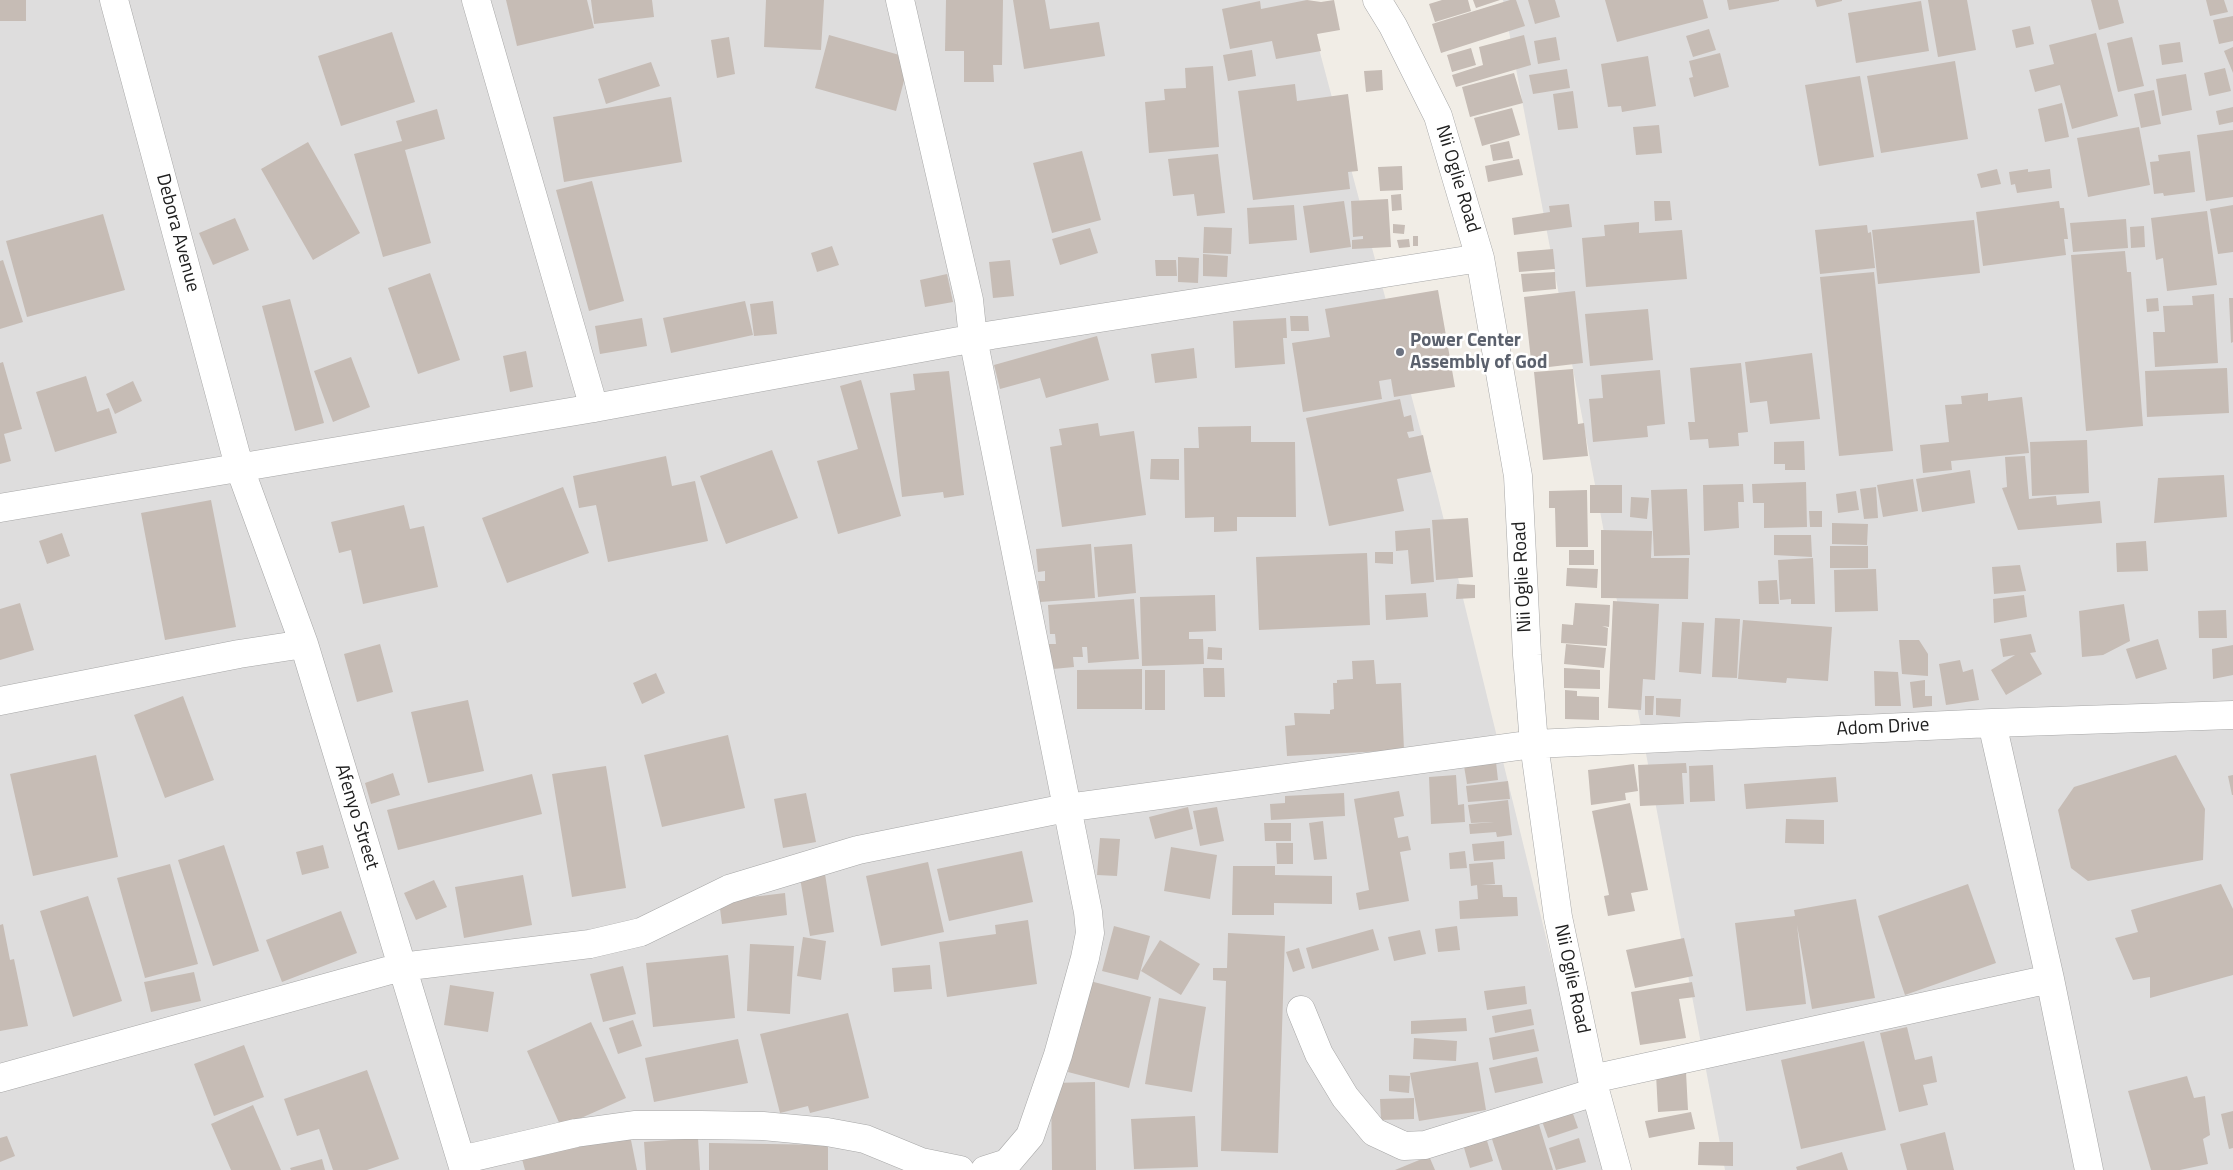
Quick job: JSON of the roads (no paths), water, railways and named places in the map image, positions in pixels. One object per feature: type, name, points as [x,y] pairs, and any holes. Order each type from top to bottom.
[{"type":"street","name":"Debora Avenue","points":[[114,0],[239,466]]},
{"type":"street","points":[[476,0],[594,408]]},
{"type":"street","points":[[900,0],[969,300],[973,338],[1088,912],[1090,933],[1085,958],[1058,1055],[1030,1136],[1008,1163],[985,1170]]},
{"type":"street","name":"Nii Oglie Road","points":[[1377,0],[1393,26],[1438,116],[1480,258],[1518,476],[1526,655],[1534,744],[1558,917],[1594,1086],[1617,1170]]},
{"type":"street","points":[[0,508],[239,466],[594,408],[973,338],[1480,258]]},
{"type":"street","name":"Afenyo Street","points":[[239,466],[304,644],[462,1165]]},
{"type":"street","points":[[0,701],[239,654],[304,644]]},
{"type":"street","name":"Adom Drive","points":[[0,1078],[402,967],[590,944],[641,932],[729,889],[858,850],[1066,808],[1534,744],[1992,723],[2233,715]]},
{"type":"street","points":[[1992,723],[2050,979],[2089,1170]]},
{"type":"street","points":[[1301,1010],[1319,1054],[1345,1097],[1374,1132],[1404,1146],[1425,1145],[1594,1086],[2050,979]]},
{"type":"street","points":[[462,1165],[576,1133],[634,1125],[710,1125],[772,1127],[865,1138],[921,1162],[960,1170]]},
{"type":"place","name":"Power Center Assembly of God","points":[[1400,352]]}]
